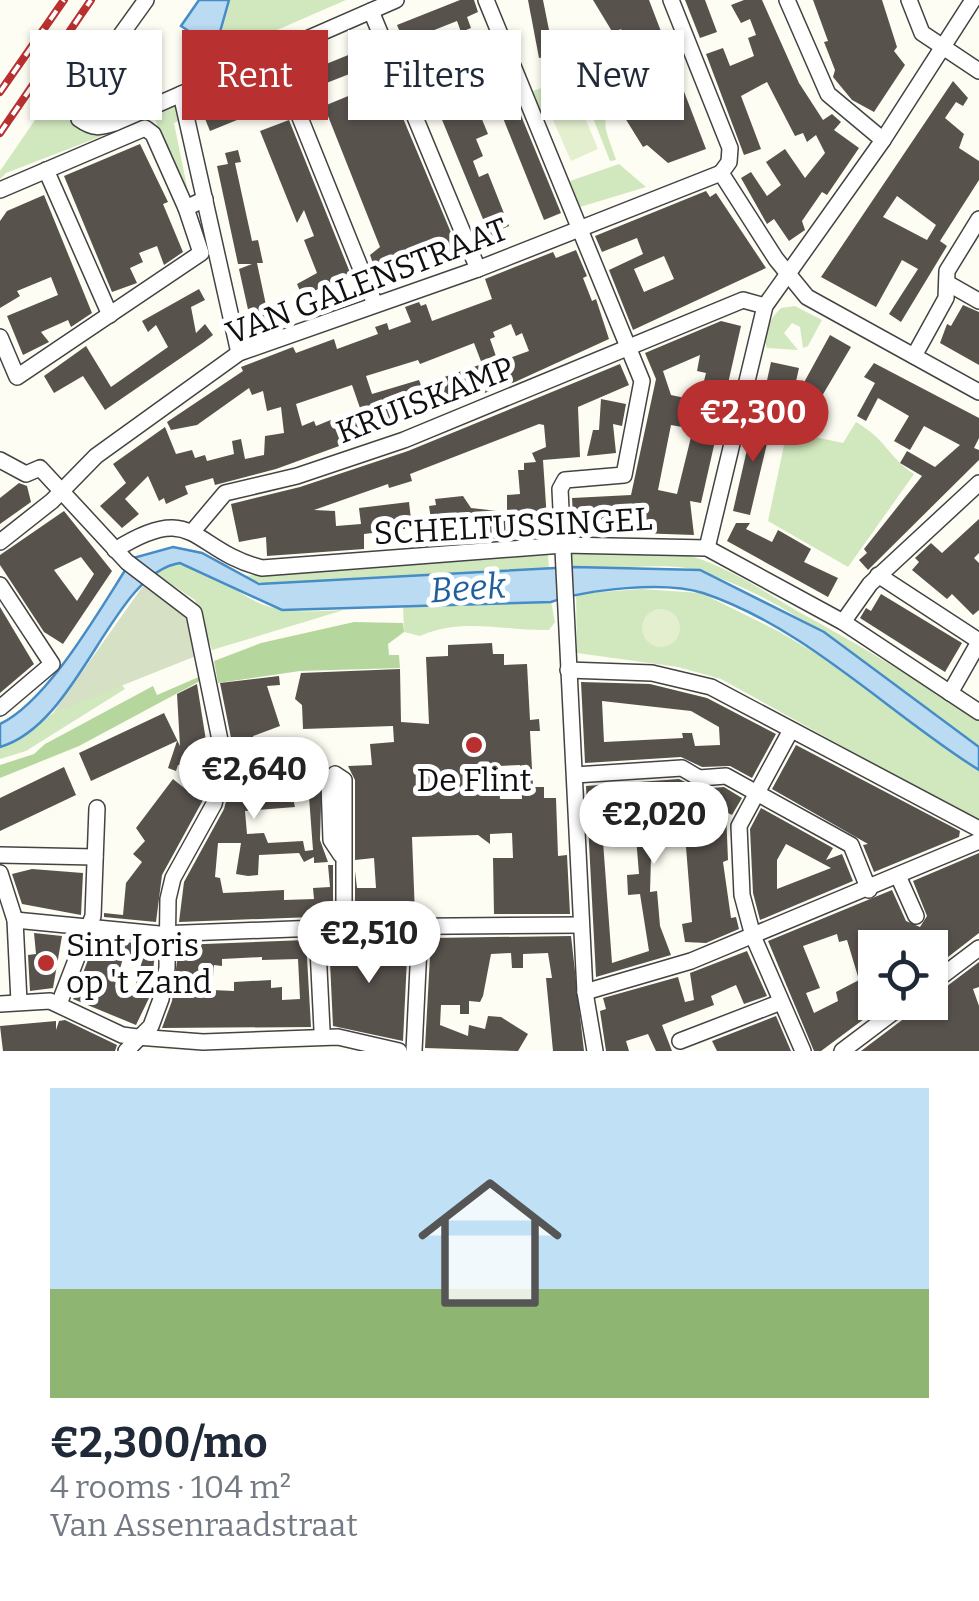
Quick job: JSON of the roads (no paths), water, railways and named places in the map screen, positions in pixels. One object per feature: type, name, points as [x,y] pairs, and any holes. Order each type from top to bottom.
[{"type":"street","points":[[146,0],[77,96],[80,120],[100,128],[182,94]]},
{"type":"street","points":[[327,30],[396,0]]},
{"type":"street","points":[[486,0],[643,389],[624,475],[565,480],[560,489],[585,992],[595,1051]]},
{"type":"street","points":[[671,0],[730,148],[729,162],[721,173],[789,277],[808,297],[979,392]]},
{"type":"street","points":[[787,0],[828,94],[883,140]]},
{"type":"street","points":[[909,0],[922,33],[979,71]]},
{"type":"street","points":[[706,548],[764,306],[789,277],[883,140],[973,0]]},
{"type":"street","points":[[371,11],[478,269]]},
{"type":"street","points":[[188,120],[239,352]]},
{"type":"street","points":[[301,120],[376,304]]},
{"type":"street","points":[[0,190],[146,128],[153,134],[186,208],[201,254],[18,377],[0,337]]},
{"type":"street","points":[[46,170],[110,315]]},
{"type":"street","name":"VAN GALENSTRAAT","points":[[0,542],[96,456],[239,352],[478,269],[721,173]]},
{"type":"street","points":[[186,208],[205,199]]},
{"type":"street","points":[[914,356],[946,298],[947,271],[979,219]]},
{"type":"street","points":[[949,284],[979,301]]},
{"type":"street","name":"KRUISKAMP","points":[[193,531],[226,494],[297,476],[404,440],[743,300],[764,306]]},
{"type":"street","points":[[0,460],[26,474],[40,468],[121,556],[188,605],[198,623],[222,758],[214,804],[173,878],[160,999],[151,1026],[126,1051]]},
{"type":"street","points":[[843,622],[878,575],[979,483]]},
{"type":"street","points":[[121,556],[155,529],[174,525],[193,531]]},
{"type":"street","name":"SCHELTUSSINGEL","points":[[193,531],[227,555],[262,568],[706,548],[843,622],[979,712]]},
{"type":"street","points":[[878,575],[979,642],[950,693]]},
{"type":"street","points":[[0,585],[52,664],[0,708]]},
{"type":"street","points":[[568,670],[652,673],[694,682],[979,828]]},
{"type":"street","points":[[791,730],[739,826],[742,895],[753,936],[803,1051]]},
{"type":"street","points":[[575,775],[682,768],[698,778],[726,776],[850,844],[868,890]]},
{"type":"street","points":[[60,1004],[93,916],[97,808]]},
{"type":"street","points":[[585,992],[663,972],[899,878],[979,841]]},
{"type":"street","points":[[0,854],[95,857]]},
{"type":"street","points":[[341,855],[344,917]]},
{"type":"street","points":[[0,873],[15,920],[19,1002]]},
{"type":"street","points":[[899,878],[916,916]]},
{"type":"street","points":[[15,920],[168,934],[317,928],[344,917],[420,925],[581,925]]},
{"type":"street","points":[[414,1051],[420,925]]},
{"type":"street","points":[[317,928],[322,1030]]},
{"type":"street","points":[[948,971],[979,948]]},
{"type":"street","points":[[680,1041],[781,1002]]},
{"type":"street","points":[[0,1004],[60,1004],[122,1035],[137,1037],[202,1042],[338,1036],[398,1051]]},
{"type":"street","points":[[842,1051],[883,1020]]},
{"type":"water","points":[[199,0],[229,0],[221,30],[187,30],[181,26]]},
{"type":"water","name":"Beek","points":[[173,547],[202,553],[259,584],[574,567],[700,570],[824,632],[979,747],[979,770],[812,649],[741,608],[703,593],[648,587],[605,590],[551,602],[282,610],[180,563],[156,573],[134,593],[52,710],[28,733],[0,747],[0,724],[38,695],[56,673],[133,558]]},
{"type":"railway","points":[[0,92],[64,0]]},
{"type":"railway","points":[[0,133],[91,0]]},
{"type":"place","name":"De Flint","points":[[474,745]]},
{"type":"place","name":"Sint Joris op 't Zand","points":[[46,963]]}]
